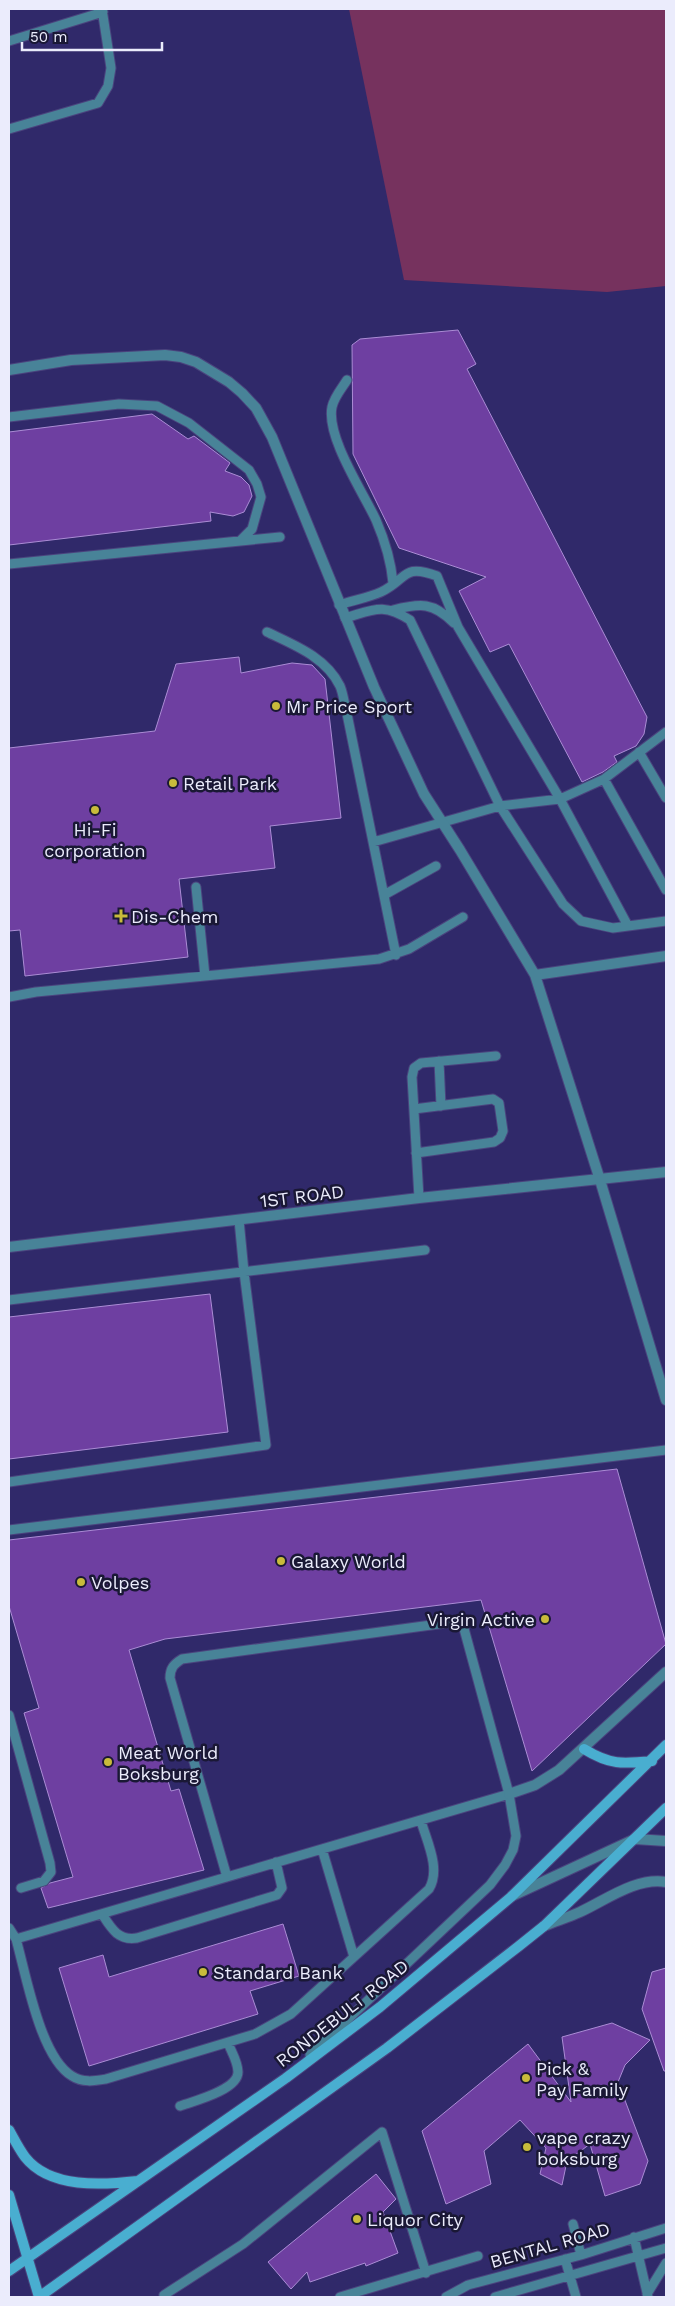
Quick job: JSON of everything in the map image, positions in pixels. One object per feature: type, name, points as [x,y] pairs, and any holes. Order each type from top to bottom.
[{"type":"main road","name":"RONDEBULT ROAD","points":[[9,2271],[286,2078],[380,2007],[511,1897],[652,1761],[666,1745]]},
{"type":"main road","points":[[584,1749],[601,1760],[615,1762],[652,1761]]},
{"type":"main road","points":[[9,2195],[39,2297],[387,2048],[544,1926],[666,1808]]},
{"type":"main road","points":[[9,2130],[25,2157],[36,2168],[50,2174],[75,2183],[98,2185],[140,2181]]},
{"type":"street","points":[[9,370],[71,360],[165,355],[181,357],[196,362],[229,382],[256,408],[272,438],[339,605],[424,794],[535,975],[600,1180],[666,1400]]},
{"type":"street","points":[[535,975],[666,956]]},
{"type":"street","name":"1ST ROAD","points":[[9,1248],[419,1198],[666,1172]]},
{"type":"street","points":[[509,1794],[535,1785],[560,1770],[666,1672]]},
{"type":"street","points":[[511,1897],[635,1839],[666,1841]]},
{"type":"street","points":[[544,1926],[579,1913],[628,1888],[659,1880],[666,1882]]},
{"type":"lane","points":[[9,41],[103,10],[111,68],[108,86],[98,103],[9,129]]},
{"type":"lane","points":[[347,380],[332,406],[333,421],[347,464],[375,519],[386,546],[391,561],[393,583]]},
{"type":"lane","points":[[9,416],[120,404],[157,406],[189,423],[249,470],[257,484],[261,497],[252,528],[240,541]]},
{"type":"lane","points":[[9,564],[280,537]]},
{"type":"lane","points":[[339,605],[382,591],[408,572],[416,569],[437,576],[458,627],[560,799],[628,926]]},
{"type":"lane","points":[[393,610],[418,604],[432,607],[443,612],[458,627]]},
{"type":"lane","points":[[345,618],[382,608],[393,610],[410,620],[500,806],[563,904],[581,921],[613,928],[666,920]]},
{"type":"lane","points":[[266,632],[312,655],[327,668],[340,686],[396,955]]},
{"type":"lane","points":[[373,842],[500,806],[560,799],[604,779],[666,732]]},
{"type":"lane","points":[[639,752],[666,798]]},
{"type":"lane","points":[[604,779],[666,890]]},
{"type":"lane","points":[[384,895],[436,866]]},
{"type":"lane","points":[[196,888],[205,976]]},
{"type":"lane","points":[[9,996],[379,959],[396,955],[463,917]]},
{"type":"lane","points":[[419,1198],[412,1077],[414,1068],[421,1063],[496,1056]]},
{"type":"lane","points":[[439,1062],[441,1106]]},
{"type":"lane","points":[[414,1109],[492,1100],[499,1103],[502,1131],[500,1138],[494,1142],[416,1153]]},
{"type":"lane","points":[[9,1482],[266,1445],[239,1220]]},
{"type":"lane","points":[[9,1300],[425,1250]]},
{"type":"lane","points":[[9,1530],[666,1450]]},
{"type":"lane","points":[[227,1877],[170,1678],[170,1670],[175,1663],[182,1659],[458,1623],[463,1625],[468,1637],[509,1794],[516,1836],[513,1850],[505,1865],[490,1885],[286,2078]]},
{"type":"lane","points":[[9,1715],[50,1863],[50,1872],[44,1881],[21,1888]]},
{"type":"lane","points":[[16,1939],[509,1794]]},
{"type":"lane","points":[[9,1928],[16,1939],[42,2035],[54,2057],[72,2076],[88,2082],[106,2080],[255,2034],[292,2014],[428,1889],[434,1880],[435,1869],[421,1821]]},
{"type":"lane","points":[[322,1849],[354,1957]]},
{"type":"lane","points":[[102,1914],[111,1929],[119,1935],[127,1940],[137,1938],[277,1895],[282,1888],[276,1862]]},
{"type":"lane","points":[[180,2106],[230,2086],[235,2080],[238,2074],[237,2066],[228,2043]]},
{"type":"lane","points":[[166,2297],[164,2295],[243,2244],[382,2132],[426,2273]]},
{"type":"lane","points":[[573,2224],[581,2255]]},
{"type":"lane","name":"BENTAL ROAD","points":[[446,2297],[468,2285],[581,2255],[666,2228]]},
{"type":"lane","points":[[634,2237],[648,2296]]},
{"type":"lane","name":"BENTAL ROAD","points":[[495,2297],[639,2254],[666,2248]]},
{"type":"lane","points":[[340,2297],[478,2256]]},
{"type":"lane","points":[[565,2259],[576,2297]]},
{"type":"lane","points":[[648,2296],[666,2263]]},
{"type":"shaded area","points":[[349,9],[666,9],[666,286],[607,292],[404,280]]},
{"type":"building","points":[[458,330],[476,364],[467,369],[647,717],[644,734],[636,746],[614,756],[617,762],[603,772],[582,782],[509,644],[490,652],[459,591],[486,577],[399,548],[353,454],[352,345],[360,339]]},
{"type":"building","points":[[152,414],[188,439],[194,436],[230,463],[225,471],[241,477],[249,485],[252,496],[244,512],[233,516],[210,512],[211,521],[9,545],[9,432]]},
{"type":"building","name":"Retail Park","points":[[239,657],[241,673],[292,663],[312,665],[325,679],[341,818],[270,826],[275,868],[179,879],[188,957],[25,976],[20,930],[9,931],[9,748],[155,731],[176,664]]},
{"type":"building","points":[[210,1294],[228,1432],[9,1459],[9,1317]]},
{"type":"building","points":[[617,1469],[666,1644],[532,1771],[481,1600],[165,1639],[129,1650],[171,1791],[179,1789],[204,1870],[48,1908],[41,1888],[50,1883],[73,1877],[24,1713],[39,1708],[9,1606],[9,1540]]},
{"type":"building","points":[[283,1924],[299,1976],[250,1991],[258,2014],[89,2066],[59,1968],[103,1955],[109,1977]]},
{"type":"building","points":[[666,1968],[666,2071],[664,2071],[642,2009],[652,1972]]},
{"type":"building","points":[[612,2023],[650,2040],[625,2065],[618,2082],[648,2161],[640,2184],[605,2196],[590,2144],[567,2161],[562,2185],[540,2174],[546,2148],[520,2120],[484,2151],[491,2184],[446,2204],[422,2131],[528,2044],[571,2102],[562,2037]]},
{"type":"building","points":[[376,2174],[396,2199],[383,2212],[398,2253],[366,2266],[365,2263],[310,2282],[307,2272],[291,2289],[268,2262]]},
{"type":"place","name":"Mr Price Sport","points":[[276,706]]},
{"type":"place","name":"Retail Park","points":[[173,783]]},
{"type":"place","name":"Hi-Fi corporation","points":[[95,810]]},
{"type":"place","name":"Dis-Chem","points":[[121,916]]},
{"type":"place","name":"Galaxy World","points":[[281,1561]]},
{"type":"place","name":"Volpes","points":[[81,1582]]},
{"type":"place","name":"Virgin Active","points":[[545,1619]]},
{"type":"place","name":"Meat World Boksburg","points":[[108,1762]]},
{"type":"place","name":"Standard Bank","points":[[203,1972]]},
{"type":"place","name":"Pick & Pay Family","points":[[526,2078]]},
{"type":"place","name":"vape crazy boksburg","points":[[527,2147]]},
{"type":"place","name":"Liquor City","points":[[357,2219]]}]
